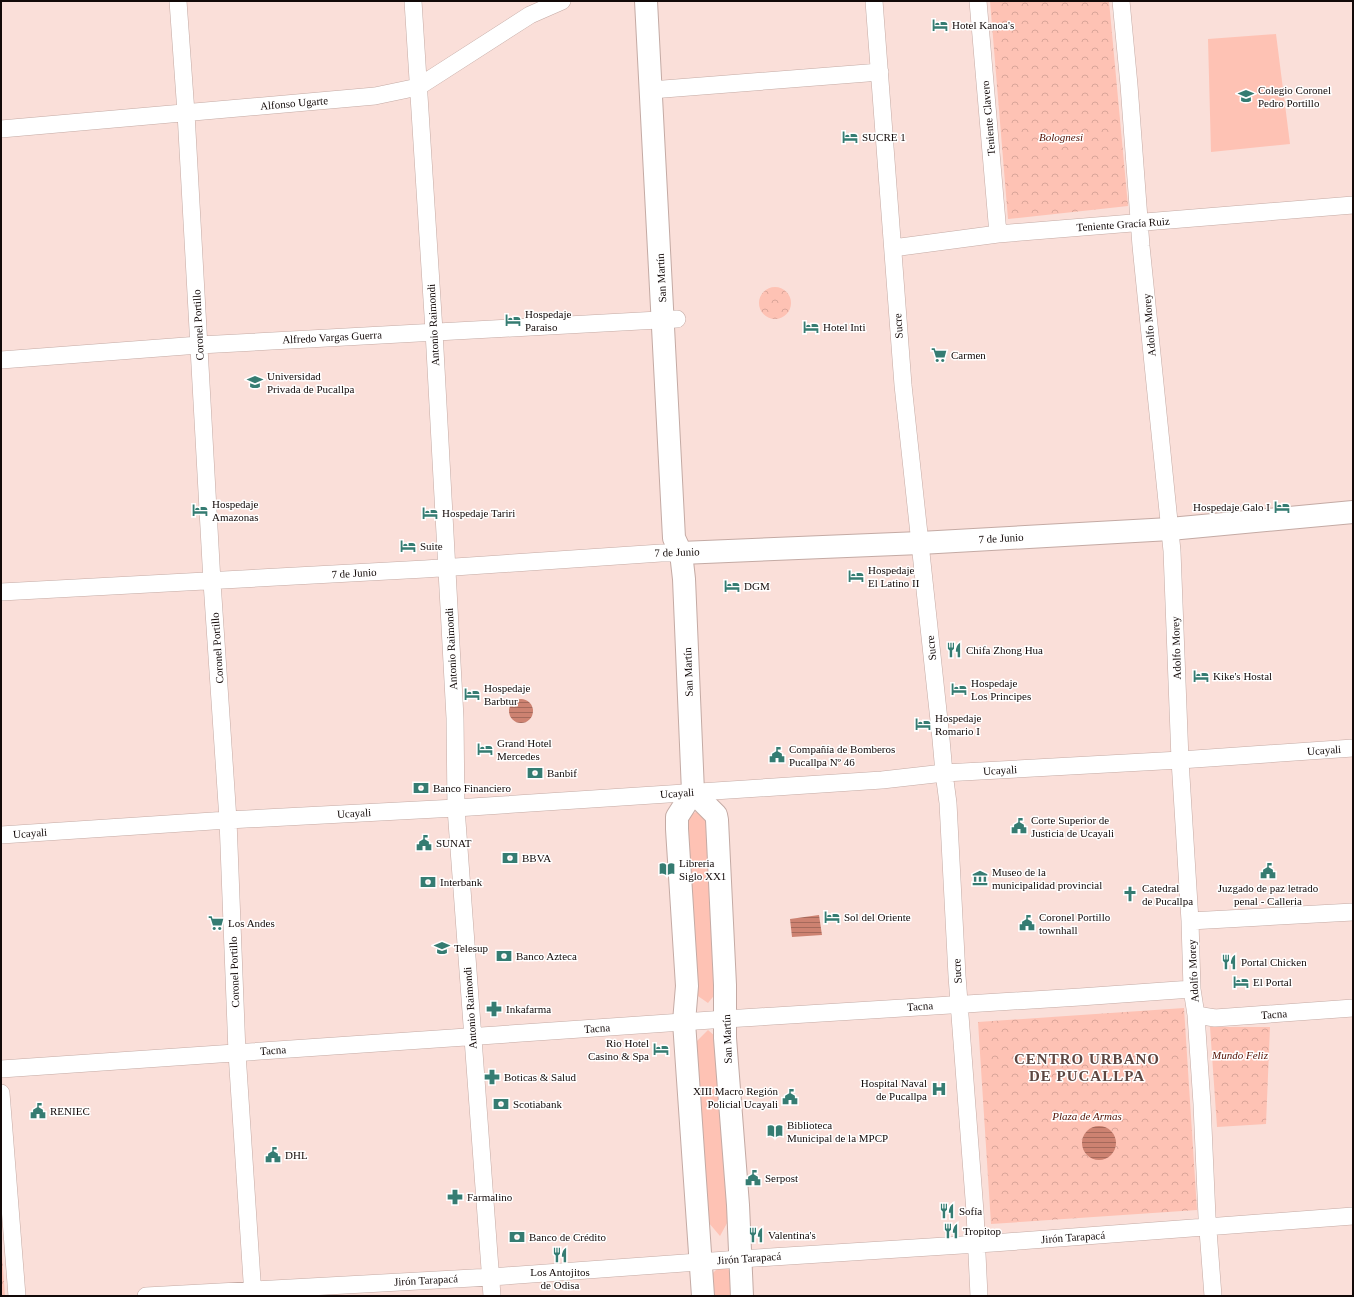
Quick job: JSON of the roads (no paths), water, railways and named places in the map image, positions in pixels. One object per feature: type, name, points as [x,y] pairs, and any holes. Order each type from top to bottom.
[{"type":"main road","name":"San Martín","points":[[646,1],[657,89],[670,319],[674,538],[681,553],[684,579],[694,792],[716,815],[717,820],[726,1019],[725,1038],[738,1205],[742,1296]]},
{"type":"main road","name":"San Martín","points":[[657,89],[660,1]]},
{"type":"main road","name":"7 de Junio","points":[[681,553],[920,543],[1170,529],[1353,512]]},
{"type":"main road","points":[[694,792],[677,817],[687,986],[684,1022],[703,1296]]},
{"type":"street","name":"Coronel Portillo","points":[[178,1],[186,113],[212,582],[228,820],[237,1052],[253,1293]]},
{"type":"street","name":"Antonio Raimondi","points":[[413,1],[434,331],[455,718],[456,808],[492,1296]]},
{"type":"street","name":"Alfonso Ugarte","points":[[1,129],[376,96],[418,87],[530,15],[562,1]]},
{"type":"street","name":"Sucre","points":[[874,1],[894,248],[903,385],[948,803],[959,1004],[975,1212],[979,1296]]},
{"type":"street","name":"Teniente Clavero","points":[[978,1],[998,234]]},
{"type":"street","name":"Adolfo Morey","points":[[1121,1],[1139,223],[1170,529],[1180,760],[1190,921],[1192,988],[1196,1015],[1213,1296]]},
{"type":"street","points":[[657,89],[880,72]]},
{"type":"street","name":"Teniente Gracía Ruiz","points":[[894,248],[998,234],[1353,205]]},
{"type":"street","name":"Alfredo Vargas Guerra","points":[[1,360],[199,345],[670,319]]},
{"type":"street","name":"7 de Junio","points":[[1,592],[212,582],[661,553],[681,553]]},
{"type":"street","name":"Ucayali","points":[[1,835],[228,820],[456,808],[875,780],[944,773],[1180,760],[1353,748]]},
{"type":"street","points":[[1190,921],[1353,912]]},
{"type":"street","name":"Tacna","points":[[1,1069],[1192,988]]},
{"type":"street","name":"Tacna","points":[[1196,1015],[1215,1018],[1353,1008]]},
{"type":"street","points":[[1,1093],[17,1296]]},
{"type":"street","name":"Jirón Tarapacá","points":[[146,1296],[253,1293],[976,1244],[1353,1216]]},
{"type":"place","name":"Hotel Kanoa's","points":[[940,25]]},
{"type":"place","name":"Colegio Coronel Pedro Portillo","points":[[1246,96]]},
{"type":"place","name":"SUCRE 1","points":[[850,137]]},
{"type":"place","name":"Hospedaje Paraiso","points":[[513,320]]},
{"type":"place","name":"Hotel Inti","points":[[811,327]]},
{"type":"place","name":"Carmen","points":[[939,355]]},
{"type":"place","name":"Universidad Privada de Pucallpa","points":[[255,382]]},
{"type":"place","name":"Hospedaje Galo I","points":[[1282,507]]},
{"type":"place","name":"Hospedaje Amazonas","points":[[200,510]]},
{"type":"place","name":"Hospedaje Tariri","points":[[430,513]]},
{"type":"place","name":"Suite","points":[[408,546]]},
{"type":"place","name":"Hospedaje El Latino II","points":[[856,576]]},
{"type":"place","name":"DGM","points":[[732,586]]},
{"type":"place","name":"Chifa Zhong Hua","points":[[954,650]]},
{"type":"place","name":"Kike's Hostal","points":[[1201,676]]},
{"type":"place","name":"Hospedaje Los Principes","points":[[959,689]]},
{"type":"place","name":"Hospedaje Barbtur","points":[[472,694]]},
{"type":"place","name":"Hospedaje Romario I","points":[[923,724]]},
{"type":"place","name":"Grand Hotel Mercedes","points":[[485,749]]},
{"type":"place","name":"Compañía de Bomberos Pucallpa Nº 46","points":[[777,755]]},
{"type":"place","name":"Banbif","points":[[535,773]]},
{"type":"place","name":"Banco Financiero","points":[[421,788]]},
{"type":"place","name":"Corte Superior de Justicia de Ucayali","points":[[1019,826]]},
{"type":"place","name":"SUNAT","points":[[424,843]]},
{"type":"place","name":"BBVA","points":[[510,858]]},
{"type":"place","name":"Libreria Siglo XX1","points":[[667,869]]},
{"type":"place","name":"Juzgado de paz letrado penal - Calleria","points":[[1268,871]]},
{"type":"place","name":"Museo de la municipalidad provincial","points":[[980,878]]},
{"type":"place","name":"Interbank","points":[[428,882]]},
{"type":"place","name":"Catedral de Pucallpa","points":[[1130,894]]},
{"type":"place","name":"Sol del Oriente","points":[[832,917]]},
{"type":"place","name":"Los Andes","points":[[216,923]]},
{"type":"place","name":"Coronel Portillo townhall","points":[[1027,923]]},
{"type":"place","name":"Telesup","points":[[442,948]]},
{"type":"place","name":"Banco Azteca","points":[[504,956]]},
{"type":"place","name":"Portal Chicken","points":[[1229,962]]},
{"type":"place","name":"El Portal","points":[[1241,982]]},
{"type":"place","name":"Inkafarma","points":[[494,1009]]},
{"type":"place","name":"Rio Hotel Casino & Spa","points":[[661,1049]]},
{"type":"place","name":"Boticas & Salud","points":[[492,1077]]},
{"type":"place","name":"Hospital Naval de Pucallpa","points":[[939,1089]]},
{"type":"place","name":"XIII Macro Región Policial Ucayali","points":[[790,1097]]},
{"type":"place","name":"Scotiabank","points":[[501,1104]]},
{"type":"place","name":"RENIEC","points":[[38,1111]]},
{"type":"place","name":"Biblioteca Municipal de la MPCP","points":[[775,1131]]},
{"type":"place","name":"DHL","points":[[273,1155]]},
{"type":"place","name":"Serpost","points":[[753,1178]]},
{"type":"place","name":"Farmalino","points":[[455,1197]]},
{"type":"place","name":"Sofía","points":[[947,1211]]},
{"type":"place","name":"Tropitop","points":[[951,1231]]},
{"type":"place","name":"Valentina's","points":[[756,1235]]},
{"type":"place","name":"Banco de Crédito","points":[[517,1237]]},
{"type":"place","name":"Los Antojitos de Odisa","points":[[560,1255]]},
{"type":"district","name":"CENTRO URBANO DE PUCALLPA","points":[[1087,1068]]},
{"type":"park label","name":"Bolognesi","points":[[1061,137]]},
{"type":"park label","name":"Mundo Feliz","points":[[1240,1055]]},
{"type":"park label","name":"Plaza de Armas","points":[[1087,1116]]}]
